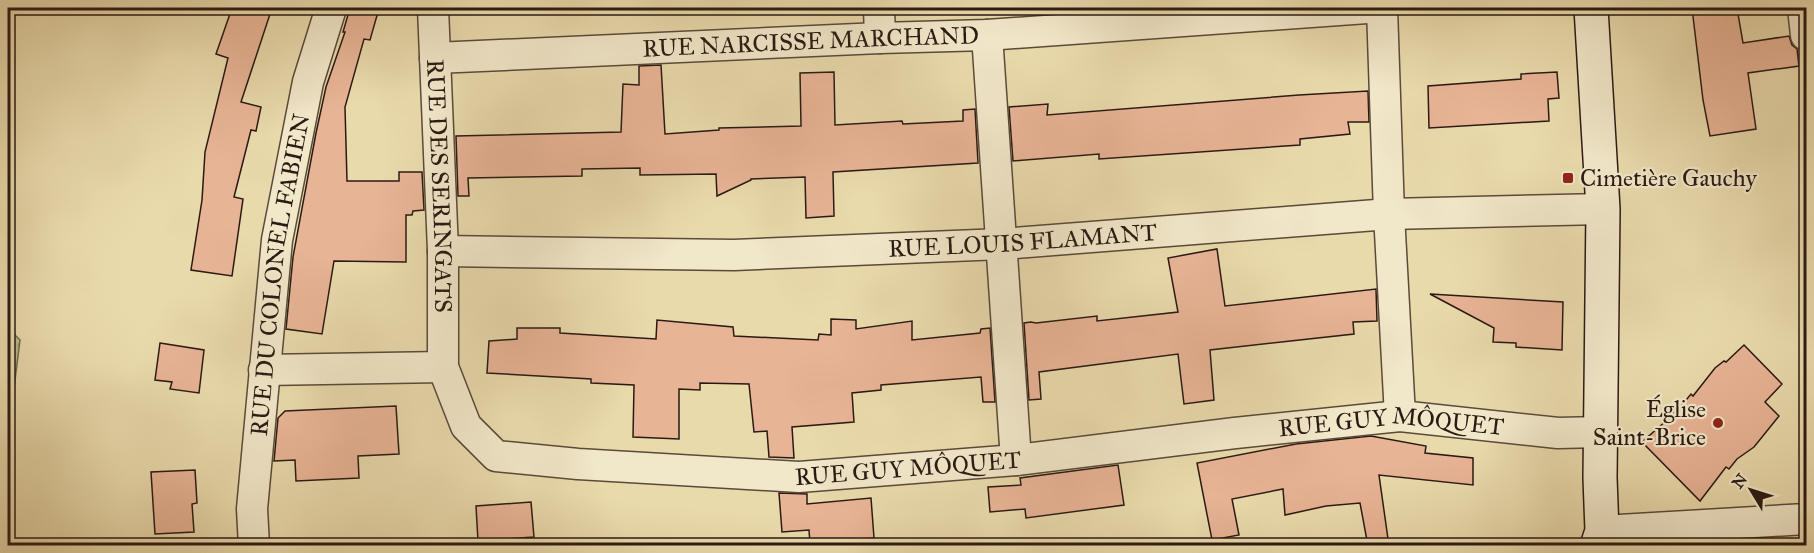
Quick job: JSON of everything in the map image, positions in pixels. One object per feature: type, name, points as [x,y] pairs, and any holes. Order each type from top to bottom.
[{"type":"main road","points":[[1591,8],[1603,209],[1600,538]]},
{"type":"street","name":"RUE DU COLONEL FABIEN","points":[[254,546],[252,509],[277,240],[308,82],[331,8]]},
{"type":"street","name":"RUE DES SERINGATS","points":[[433,8],[443,250],[444,367]]},
{"type":"street","points":[[879,8],[880,38]]},
{"type":"street","name":"RUE NARCISSE MARCHAND","points":[[435,58],[987,35],[1367,8]]},
{"type":"street","points":[[1382,8],[1389,214],[1400,416]]},
{"type":"street","points":[[1803,8],[1806,35]]},
{"type":"street","points":[[987,35],[1016,460]]},
{"type":"street","name":"RUE LOUIS FLAMANT","points":[[443,250],[734,255],[1002,244],[1389,214],[1603,209]]},
{"type":"street","points":[[264,370],[444,367]]},
{"type":"street","name":"RUE GUY MÔQUET","points":[[444,367],[466,426],[496,456],[578,464],[800,477],[1016,460],[1235,433],[1400,416],[1558,433],[1601,432]]},
{"type":"street","points":[[1600,538],[1806,519]]},
{"type":"green space","points":[[8,328],[20,340],[8,436]]},
{"type":"building","points":[[232,8],[272,8],[241,102],[261,107],[256,131],[251,130],[234,197],[243,199],[232,276],[191,270],[202,200],[205,152],[228,58],[216,54]]},
{"type":"building","points":[[350,8],[378,12],[370,40],[364,39],[345,107],[347,181],[399,181],[399,172],[422,172],[424,210],[413,211],[412,215],[406,215],[406,262],[334,261],[322,334],[286,329],[293,257],[316,133],[326,87],[345,32],[343,32]]},
{"type":"building","points":[[1692,8],[1737,8],[1743,43],[1789,36],[1792,45],[1797,49],[1799,66],[1748,73],[1756,129],[1710,136],[1703,100]]},
{"type":"building","points":[[661,65],[665,134],[719,130],[719,128],[801,126],[800,73],[834,72],[835,125],[902,121],[903,124],[963,121],[963,110],[975,109],[978,163],[833,172],[834,216],[806,218],[805,177],[751,179],[717,196],[716,174],[640,175],[640,168],[582,169],[582,176],[468,178],[469,196],[458,196],[456,136],[621,132],[623,84],[639,85],[639,66]]},
{"type":"building","points":[[1557,72],[1559,98],[1548,99],[1549,121],[1429,128],[1428,86],[1521,79],[1521,74]]},
{"type":"building","points":[[1368,91],[1369,122],[1348,122],[1350,134],[1300,139],[1300,145],[1099,159],[1099,154],[1013,161],[1009,107],[1048,104],[1047,115]]},
{"type":"building","points":[[1217,249],[1225,306],[1376,289],[1377,321],[1353,322],[1354,334],[1210,350],[1214,400],[1184,404],[1178,354],[1039,372],[1041,399],[1029,400],[1024,323],[1097,316],[1097,321],[1178,312],[1168,258]]},
{"type":"building","points":[[1430,294],[1563,302],[1562,350],[1516,347],[1516,343],[1493,342],[1494,328]]},
{"type":"building","points":[[831,319],[856,320],[856,329],[912,321],[912,340],[980,333],[981,329],[990,328],[995,402],[983,402],[981,377],[881,385],[881,390],[852,393],[854,422],[792,427],[794,458],[769,457],[767,431],[754,432],[749,384],[700,383],[700,390],[679,389],[679,439],[633,437],[634,385],[591,383],[591,379],[487,373],[489,341],[517,339],[517,328],[560,328],[560,333],[656,339],[657,320],[733,327],[734,336],[818,340],[819,334],[831,335]]},
{"type":"building","points":[[160,343],[204,350],[199,393],[170,389],[172,382],[155,380]]},
{"type":"building","name":"Église Saint-Brice","points":[[1744,345],[1782,384],[1765,402],[1779,416],[1754,447],[1737,459],[1729,469],[1726,467],[1700,501],[1642,442],[1674,411],[1676,412],[1691,394],[1693,396],[1715,368],[1724,361],[1726,362]]},
{"type":"building","points":[[396,406],[399,454],[358,456],[359,478],[296,481],[295,460],[274,461],[278,418],[285,411]]},
{"type":"building","points":[[1371,436],[1426,446],[1425,453],[1473,458],[1473,485],[1379,475],[1389,546],[1368,546],[1360,503],[1326,506],[1285,515],[1283,489],[1232,499],[1239,535],[1212,540],[1197,463],[1296,444]]},
{"type":"building","points":[[1118,465],[1124,505],[1026,518],[1025,509],[990,512],[988,487],[1021,485],[1020,478]]},
{"type":"building","points":[[195,470],[197,503],[192,504],[194,532],[155,534],[151,472]]},
{"type":"building","points":[[779,493],[807,494],[807,504],[871,498],[874,538],[810,543],[809,530],[782,532]]},
{"type":"building","points":[[531,502],[534,537],[478,541],[476,506]]},
{"type":"place","name":"Cimetière Gauchy","points":[[1568,178]]},
{"type":"place","name":"Église Saint-Brice","points":[[1718,423]]}]
